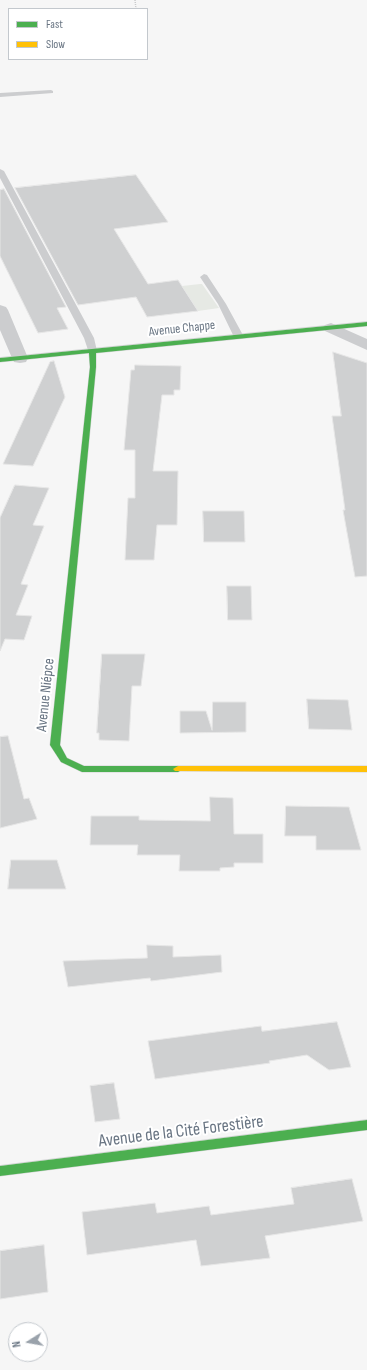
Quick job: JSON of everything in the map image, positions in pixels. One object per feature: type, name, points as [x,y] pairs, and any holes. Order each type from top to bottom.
[{"type":"street","points":[[0,310],[20,358]]},
{"type":"street","name":"Avenue Chappe","points":[[0,360],[367,324]]},
{"type":"street","points":[[331,328],[367,345]]},
{"type":"street","name":"Avenue Niépce","points":[[92,351],[92,375],[56,745],[64,760],[82,769],[367,769]]},
{"type":"street","name":"Avenue de la Cité Forestière","points":[[0,1171],[367,1125]]},
{"type":"lane","points":[[0,95],[51,92]]},
{"type":"lane","points":[[0,171],[89,338],[92,351]]},
{"type":"lane","points":[[204,277],[222,304],[239,337]]},
{"type":"shaded area","points":[[202,284],[219,308],[198,311],[182,286]]},
{"type":"building","points":[[136,175],[168,222],[114,229],[148,284],[178,280],[198,311],[147,317],[136,297],[78,305],[15,188]]},
{"type":"building","points":[[4,189],[66,307],[57,308],[68,329],[38,333],[0,256],[0,190]]},
{"type":"building","points":[[333,352],[367,363],[367,576],[355,577],[343,510],[345,510],[332,416],[341,416]]},
{"type":"building","points":[[54,361],[65,397],[33,466],[3,464],[50,362]]},
{"type":"building","points":[[135,365],[181,366],[180,390],[174,390],[174,395],[162,395],[153,471],[178,471],[177,525],[157,525],[154,560],[125,560],[128,498],[135,498],[135,450],[124,450],[131,370],[134,370]]},
{"type":"building","points":[[15,485],[49,488],[33,525],[44,526],[21,584],[28,585],[16,615],[32,616],[24,640],[5,639],[0,651],[0,518]]},
{"type":"building","points":[[203,511],[244,511],[245,542],[204,542]]},
{"type":"building","points":[[227,586],[251,586],[252,620],[228,620]]},
{"type":"building","points":[[102,654],[145,654],[141,686],[132,686],[129,741],[99,740],[99,733],[97,733]]},
{"type":"building","points":[[307,699],[348,700],[352,730],[309,729]]},
{"type":"building","points":[[213,702],[246,702],[246,732],[180,733],[180,711],[206,711],[212,730]]},
{"type":"building","points":[[8,736],[24,799],[29,798],[37,819],[0,828],[0,737]]},
{"type":"building","points":[[210,797],[233,798],[234,834],[263,834],[263,863],[234,863],[234,867],[220,868],[220,871],[179,871],[180,855],[137,855],[138,845],[90,845],[91,816],[139,816],[139,820],[210,821]]},
{"type":"building","points":[[286,806],[349,807],[361,850],[316,850],[316,836],[285,836]]},
{"type":"building","points":[[11,860],[57,860],[66,889],[8,889]]},
{"type":"building","points":[[147,945],[173,946],[173,957],[221,955],[222,972],[151,981],[150,978],[68,987],[63,961],[147,958]]},
{"type":"building","points":[[337,1022],[351,1067],[329,1070],[307,1055],[269,1061],[270,1063],[155,1079],[148,1041],[261,1026],[262,1031]]},
{"type":"building","points":[[114,1083],[120,1119],[95,1122],[90,1086]]},
{"type":"building","points":[[352,1179],[363,1221],[265,1236],[270,1258],[201,1266],[196,1240],[87,1255],[82,1212],[155,1203],[157,1213],[209,1206],[211,1215],[294,1204],[291,1188]]},
{"type":"building","points":[[44,1245],[48,1292],[0,1299],[0,1251]]},
{"type":"traffic: fast","points":[[0,360],[367,324]]},
{"type":"traffic: fast","points":[[92,351],[93,367],[55,745],[64,760],[82,769],[178,769]]},
{"type":"traffic: fast","points":[[0,1171],[367,1125]]},
{"type":"traffic: slow","points":[[178,769],[367,769]]}]
